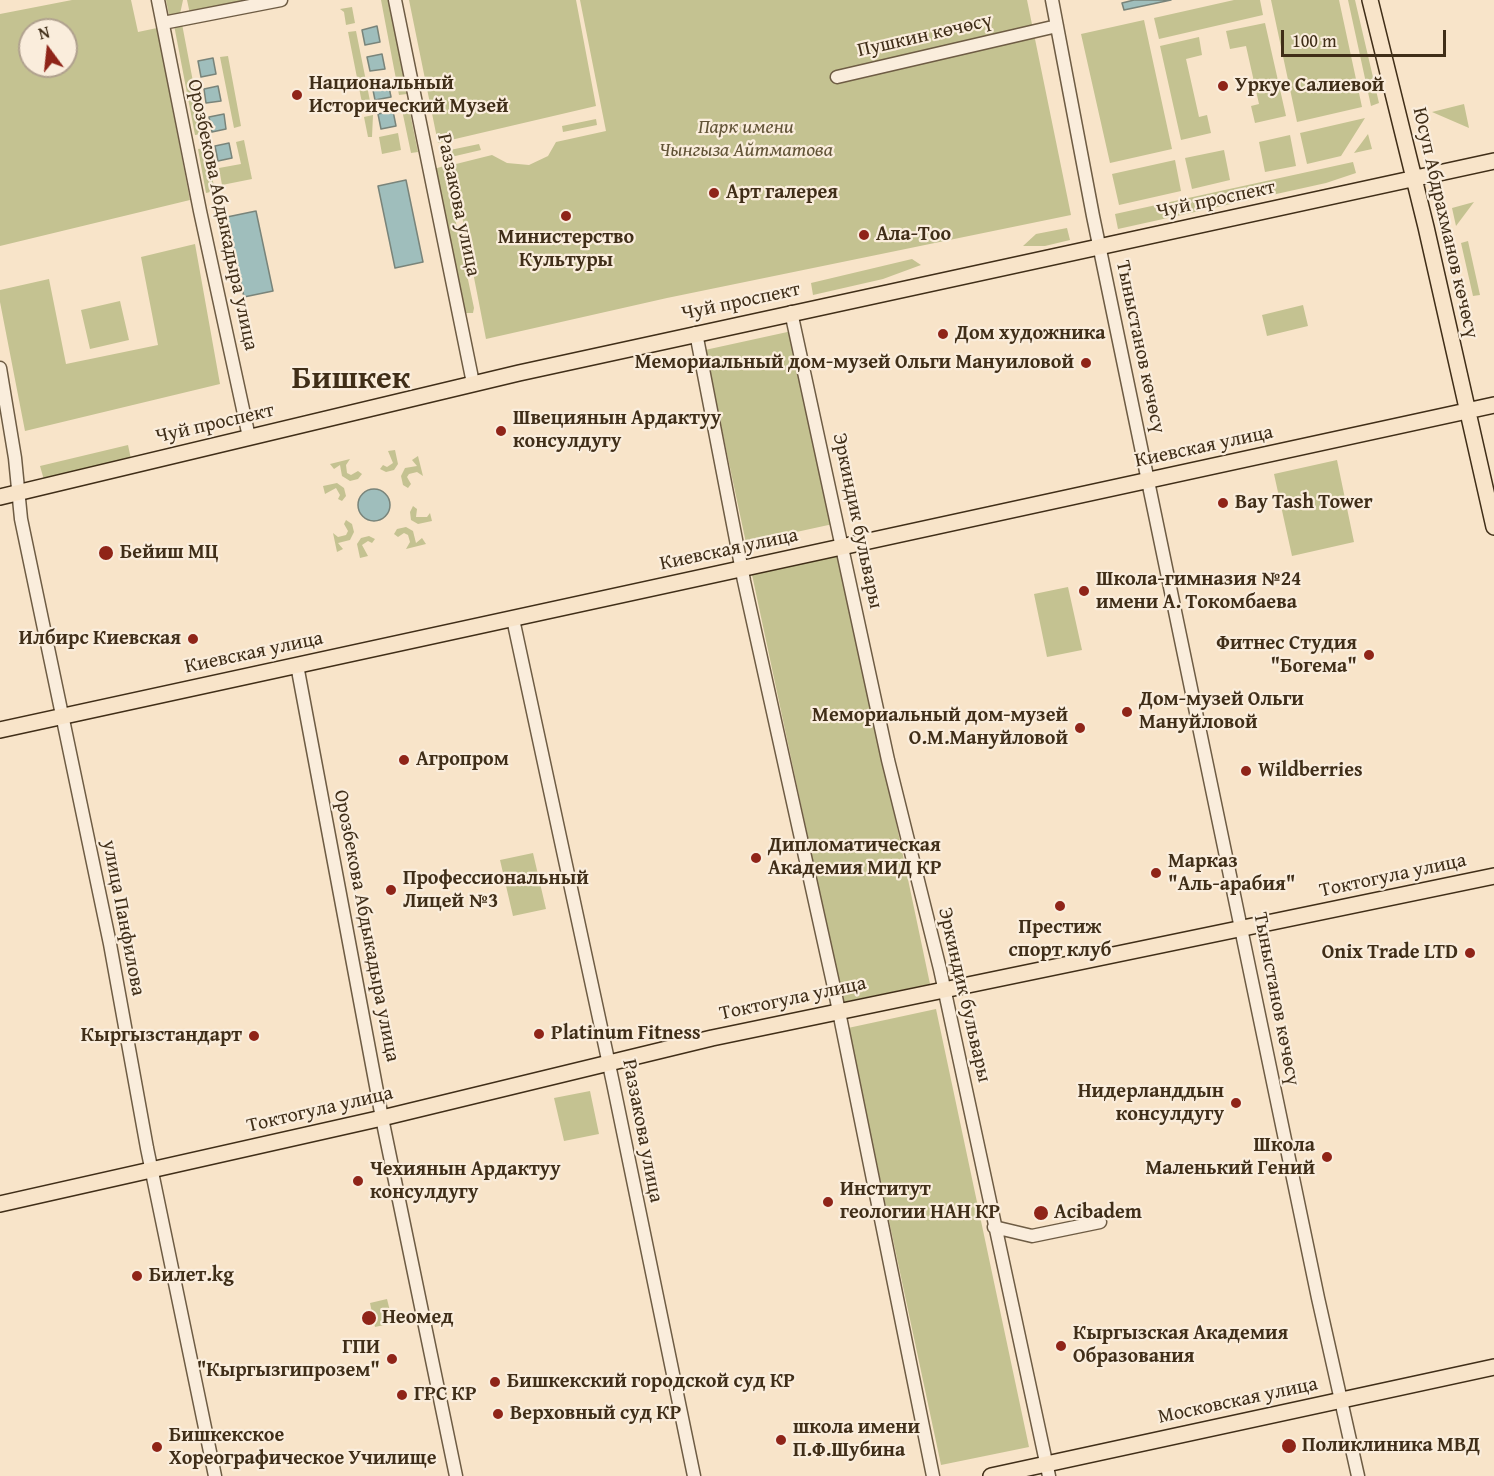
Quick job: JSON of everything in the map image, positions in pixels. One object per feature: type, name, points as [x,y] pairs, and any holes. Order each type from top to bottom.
[{"type":"main road","name":"Юсуп Абдрахманов көчөсү","points":[[1370,0],[1414,178],[1494,527]]},
{"type":"main road","name":"Чуй проспект","points":[[0,497],[473,383],[791,312],[1100,248],[1494,161]]},
{"type":"main road","name":"Киевская улица","points":[[0,730],[1494,405]]},
{"type":"main road","name":"Токтогула улица","points":[[0,1204],[382,1118],[609,1062],[839,1011],[1494,876]]},
{"type":"main road","name":"Московская улица","points":[[991,1476],[1048,1470],[1341,1400],[1494,1367]]},
{"type":"street","name":"Орозбекова Абдыкадыра улица","points":[[158,0],[200,211],[249,437]]},
{"type":"street","points":[[163,23],[281,0]]},
{"type":"street","name":"Раззакова улица","points":[[395,0],[473,383]]},
{"type":"street","name":"Тыныстанов көчөсү","points":[[1052,0],[1148,480],[1358,1476]]},
{"type":"street","name":"Пушкин көчөсү","points":[[837,77],[1057,26]]},
{"type":"street","name":"Эркиндик бульвары","points":[[791,312],[888,760],[944,990],[1048,1470]]},
{"type":"street","points":[[696,333],[742,569],[839,1011],[933,1476]]},
{"type":"street","name":"улица Панфилова","points":[[0,368],[15,458],[18,493],[215,1476]]},
{"type":"street","name":"Раззакова улица","points":[[513,619],[609,1062],[694,1476]]},
{"type":"street","name":"Орозбекова Абдыкадыра улица","points":[[297,665],[382,1118],[456,1476]]},
{"type":"street","points":[[994,1227],[1032,1236],[1100,1222]]},
{"type":"green space","points":[[72,0],[131,0],[138,32],[157,28],[190,200],[0,246],[0,14]]},
{"type":"green space","points":[[166,0],[183,0],[180,14],[169,15]]},
{"type":"green space","points":[[187,0],[253,0],[190,14]]},
{"type":"green space","points":[[381,0],[389,0],[407,94],[399,95]]},
{"type":"green space","points":[[409,0],[576,0],[596,106],[438,143]]},
{"type":"green space","name":"Парк имени Чынгыза Айтматова","points":[[580,0],[1027,0],[1071,215],[667,298],[486,339],[452,165],[492,155],[507,163],[529,165],[548,156],[556,142],[606,131]]},
{"type":"green space","points":[[1234,0],[1260,0],[1263,15],[1159,39],[1154,18]]},
{"type":"green space","points":[[1271,0],[1339,0],[1362,107],[1297,122]]},
{"type":"green space","points":[[1348,0],[1355,0],[1379,103],[1371,106]]},
{"type":"green space","points":[[352,7],[355,23],[346,25],[344,12],[340,9]]},
{"type":"green space","points":[[1144,20],[1172,149],[1110,163],[1081,34]]},
{"type":"green space","points":[[1265,23],[1286,116],[1255,123],[1251,106],[1259,104],[1246,46],[1230,49],[1226,31]]},
{"type":"green space","points":[[182,24],[203,134],[195,135],[174,25]]},
{"type":"green space","points":[[356,31],[370,101],[362,103],[348,32]]},
{"type":"green space","points":[[1199,37],[1202,55],[1186,59],[1199,117],[1207,115],[1211,133],[1181,140],[1160,46]]},
{"type":"green space","points":[[228,56],[241,126],[234,128],[220,57]]},
{"type":"green space","points":[[1464,104],[1469,128],[1432,112]]},
{"type":"green space","points":[[409,108],[418,152],[411,153],[402,110]]},
{"type":"green space","points":[[373,115],[372,137],[368,137],[364,117]]},
{"type":"green space","points":[[1365,118],[1341,156],[1307,164],[1300,133]]},
{"type":"green space","points":[[596,119],[597,125],[563,132],[562,126]]},
{"type":"green space","points":[[398,133],[401,150],[382,154],[379,137]]},
{"type":"green space","points":[[1368,134],[1372,149],[1354,153]]},
{"type":"green space","points":[[1290,135],[1296,166],[1265,172],[1259,142]]},
{"type":"green space","points":[[244,140],[252,179],[222,185],[219,168],[241,164],[236,142]]},
{"type":"green space","points":[[479,144],[481,150],[451,157],[450,150]]},
{"type":"green space","points":[[206,148],[215,191],[206,193],[198,149]]},
{"type":"green space","points":[[1224,150],[1230,180],[1192,189],[1185,158]]},
{"type":"green space","points":[[1175,160],[1181,191],[1119,205],[1112,174]]},
{"type":"green space","points":[[1353,162],[1356,173],[1326,183],[1118,229],[1115,214]]},
{"type":"green space","points":[[444,166],[474,308],[473,313],[465,313],[434,169]]},
{"type":"green space","points":[[1474,202],[1456,226],[1452,208]]},
{"type":"green space","points":[[1067,228],[1070,240],[1045,246],[1023,246],[1036,234]]},
{"type":"green space","points":[[1468,241],[1480,295],[1473,296],[1461,243]]},
{"type":"green space","points":[[195,244],[220,384],[25,431],[0,302],[0,290],[49,279],[66,364],[158,345],[141,257]]},
{"type":"green space","points":[[912,259],[921,265],[883,279],[813,295],[811,283]]},
{"type":"green space","points":[[120,301],[129,340],[90,349],[81,310]]},
{"type":"green space","points":[[1303,305],[1308,326],[1267,336],[1262,315]]},
{"type":"green space","points":[[792,331],[833,524],[746,543],[705,350]]},
{"type":"green space","points":[[128,445],[131,459],[44,480],[40,466]]},
{"type":"green space","points":[[395,450],[398,464],[394,470],[386,472],[380,469],[383,465],[387,467],[393,463],[388,451]]},
{"type":"green space","points":[[418,456],[423,476],[417,472],[409,474],[407,477],[411,484],[408,488],[403,485],[401,476],[405,468],[417,466],[412,460]]},
{"type":"green space","points":[[350,459],[346,465],[347,473],[351,475],[358,471],[362,474],[358,479],[350,481],[342,476],[340,465],[334,469],[330,464]]},
{"type":"green space","points":[[1337,460],[1354,542],[1292,556],[1274,474]]},
{"type":"green space","points":[[337,483],[344,488],[346,496],[342,501],[338,499],[340,495],[336,488],[325,494],[323,486]]},
{"type":"green space","points":[[413,506],[417,509],[416,517],[427,517],[430,513],[432,521],[418,524],[411,520],[410,512]]},
{"type":"green space","points":[[346,520],[352,524],[354,532],[350,540],[338,543],[343,549],[337,552],[333,533],[338,537],[346,535],[348,531],[344,524]]},
{"type":"green space","points":[[406,527],[413,531],[416,543],[422,538],[426,544],[406,549],[410,542],[408,535],[404,533],[398,537],[394,534],[397,529]]},
{"type":"green space","points":[[369,536],[375,539],[372,543],[368,541],[362,545],[368,556],[360,558],[357,544],[361,538]]},
{"type":"green space","points":[[839,551],[930,984],[843,1002],[751,570]]},
{"type":"green space","points":[[1068,587],[1082,650],[1047,657],[1034,594]]},
{"type":"green space","points":[[533,853],[546,909],[513,916],[500,860]]},
{"type":"green space","points":[[936,1009],[1029,1447],[941,1465],[848,1028]]},
{"type":"green space","points":[[590,1091],[599,1134],[564,1141],[554,1098]]},
{"type":"green space","points":[[387,1299],[393,1323],[375,1327],[370,1303]]},
{"type":"water","points":[[1134,0],[1171,0],[1124,10],[1122,3]]},
{"type":"water","points":[[377,26],[380,42],[365,45],[362,30]]},
{"type":"water","points":[[382,54],[385,69],[370,71],[367,57]]},
{"type":"water","points":[[213,58],[216,74],[201,77],[198,61]]},
{"type":"water","points":[[388,82],[391,97],[375,100],[372,85]]},
{"type":"water","points":[[218,86],[221,101],[206,103],[204,89]]},
{"type":"water","points":[[393,111],[396,126],[381,129],[378,114]]},
{"type":"water","points":[[224,114],[226,129],[212,132],[209,117]]},
{"type":"water","points":[[229,143],[232,158],[218,161],[215,146]]},
{"type":"water","points":[[406,180],[423,262],[395,268],[378,186]]},
{"type":"water","points":[[256,211],[273,291],[244,297],[227,217]]},
{"type":"water","points":[[374,489],[385,494],[390,505],[385,516],[374,521],[363,516],[358,505],[363,494]]},
{"type":"place","name":"Уркуе Салиевой","points":[[1223,86]]},
{"type":"place","name":"Национальный Исторический Музей","points":[[297,95]]},
{"type":"place","name":"Арт галерея","points":[[714,193]]},
{"type":"place","name":"Министерство Культуры","points":[[566,216]]},
{"type":"place","name":"Ала-Тоо","points":[[864,235]]},
{"type":"place","name":"Дом художника","points":[[943,334]]},
{"type":"place","name":"Мемориальный дом-музей Ольги Мануиловой","points":[[1086,363]]},
{"type":"place","name":"Швециянын Ардактуу консулдугу","points":[[501,431]]},
{"type":"place","name":"Bay Tash Tower","points":[[1223,503]]},
{"type":"place","name":"Бейиш МЦ","points":[[106,553]]},
{"type":"place","name":"Школа-гимназия №24 имени А. Токомбаева","points":[[1084,591]]},
{"type":"place","name":"Илбирс Киевская","points":[[193,639]]},
{"type":"place","name":"Фитнес Студия \"Богема\"","points":[[1369,655]]},
{"type":"place","name":"Дом-музей Ольги Мануйловой","points":[[1127,712]]},
{"type":"place","name":"Мемориальный дом-музей О.М.Мануйловой","points":[[1080,728]]},
{"type":"place","name":"Агропром","points":[[404,760]]},
{"type":"place","name":"Wildberries","points":[[1246,771]]},
{"type":"place","name":"Дипломатическая Академия МИД КР","points":[[756,858]]},
{"type":"place","name":"Марказ \"Аль-арабия\"","points":[[1156,873]]},
{"type":"place","name":"Профессиональный Лицей №3","points":[[391,890]]},
{"type":"place","name":"Престиж спорт клуб","points":[[1060,906]]},
{"type":"place","name":"Onix Trade LTD","points":[[1470,953]]},
{"type":"place","name":"Platinum Fitness","points":[[539,1034]]},
{"type":"place","name":"Кыргызстандарт","points":[[254,1036]]},
{"type":"place","name":"Нидерланддын консулдугу","points":[[1236,1103]]},
{"type":"place","name":"Школа Маленький Гений","points":[[1327,1157]]},
{"type":"place","name":"Чехиянын Ардактуу консулдугу","points":[[358,1181]]},
{"type":"place","name":"Институт геологии НАН КР","points":[[828,1202]]},
{"type":"place","name":"Acibadem","points":[[1041,1213]]},
{"type":"place","name":"Билет.kg","points":[[137,1276]]},
{"type":"place","name":"Неомед","points":[[369,1318]]},
{"type":"place","name":"Кыргызская Академия Образования","points":[[1061,1346]]},
{"type":"place","name":"ГПИ \"Кыргызгипрозем\"","points":[[392,1359]]},
{"type":"place","name":"Бишкекский городской суд КР","points":[[495,1382]]},
{"type":"place","name":"ГРС КР","points":[[402,1395]]},
{"type":"place","name":"Верховный суд КР","points":[[498,1414]]},
{"type":"place","name":"школа имени П.Ф.Шубина","points":[[781,1440]]},
{"type":"place","name":"Поликлиника МВД","points":[[1289,1446]]},
{"type":"place","name":"Бишкекское Хореографическое Училище","points":[[157,1447]]},
{"type":"district","name":"Бишкек","points":[[351,380]]}]
